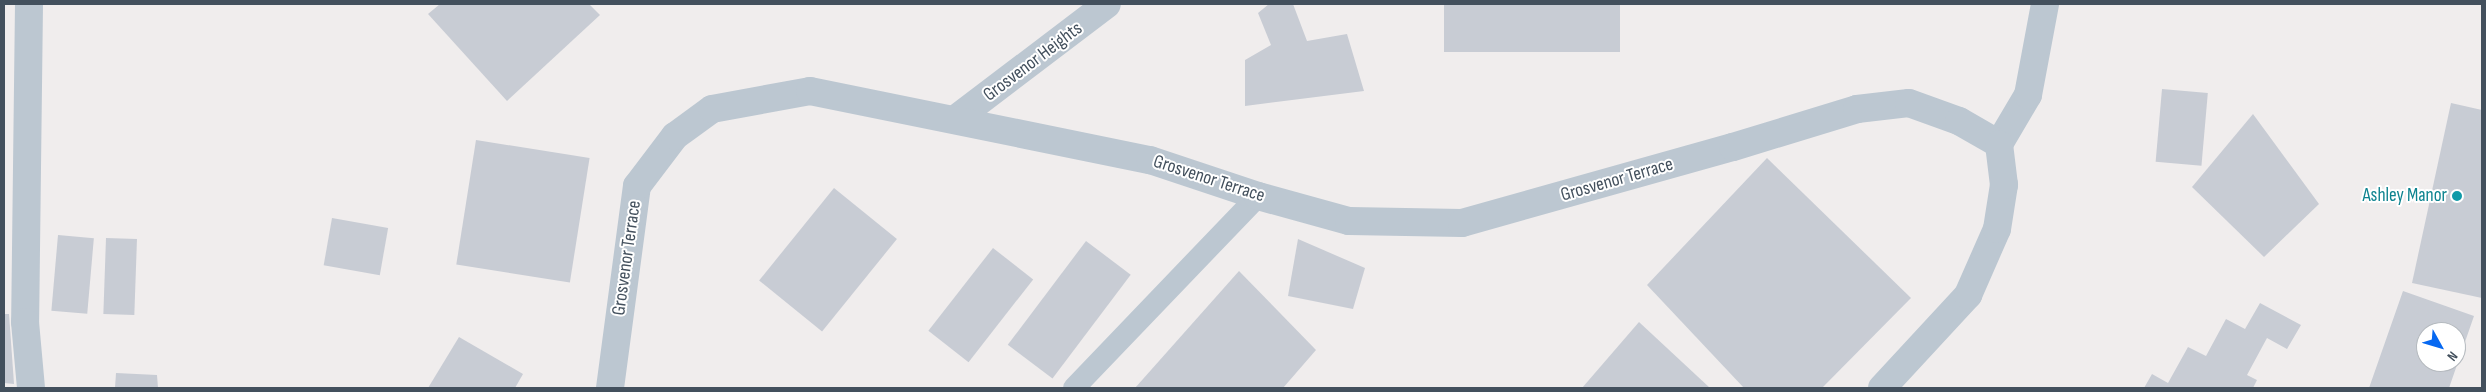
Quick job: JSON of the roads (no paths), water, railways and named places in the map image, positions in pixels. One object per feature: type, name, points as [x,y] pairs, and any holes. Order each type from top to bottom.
[{"type":"street","points":[[29,4],[25,322],[31,388]]},
{"type":"street","name":"Grosvenor Heights","points":[[957,118],[1107,4]]},
{"type":"street","points":[[1882,388],[1968,296],[1997,230],[2004,185],[1999,144],[2028,95],[2045,4]]},
{"type":"street","name":"Grosvenor Terrace","points":[[610,388],[637,186],[675,136],[712,109],[810,91],[957,118],[1150,160],[1258,196],[1349,221],[1462,223],[1856,109],[1909,103],[1959,121],[1999,144]]},
{"type":"lane","points":[[1074,388],[1258,196]]},
{"type":"place","name":"Ashley Manor","points":[[2457,196]]}]
